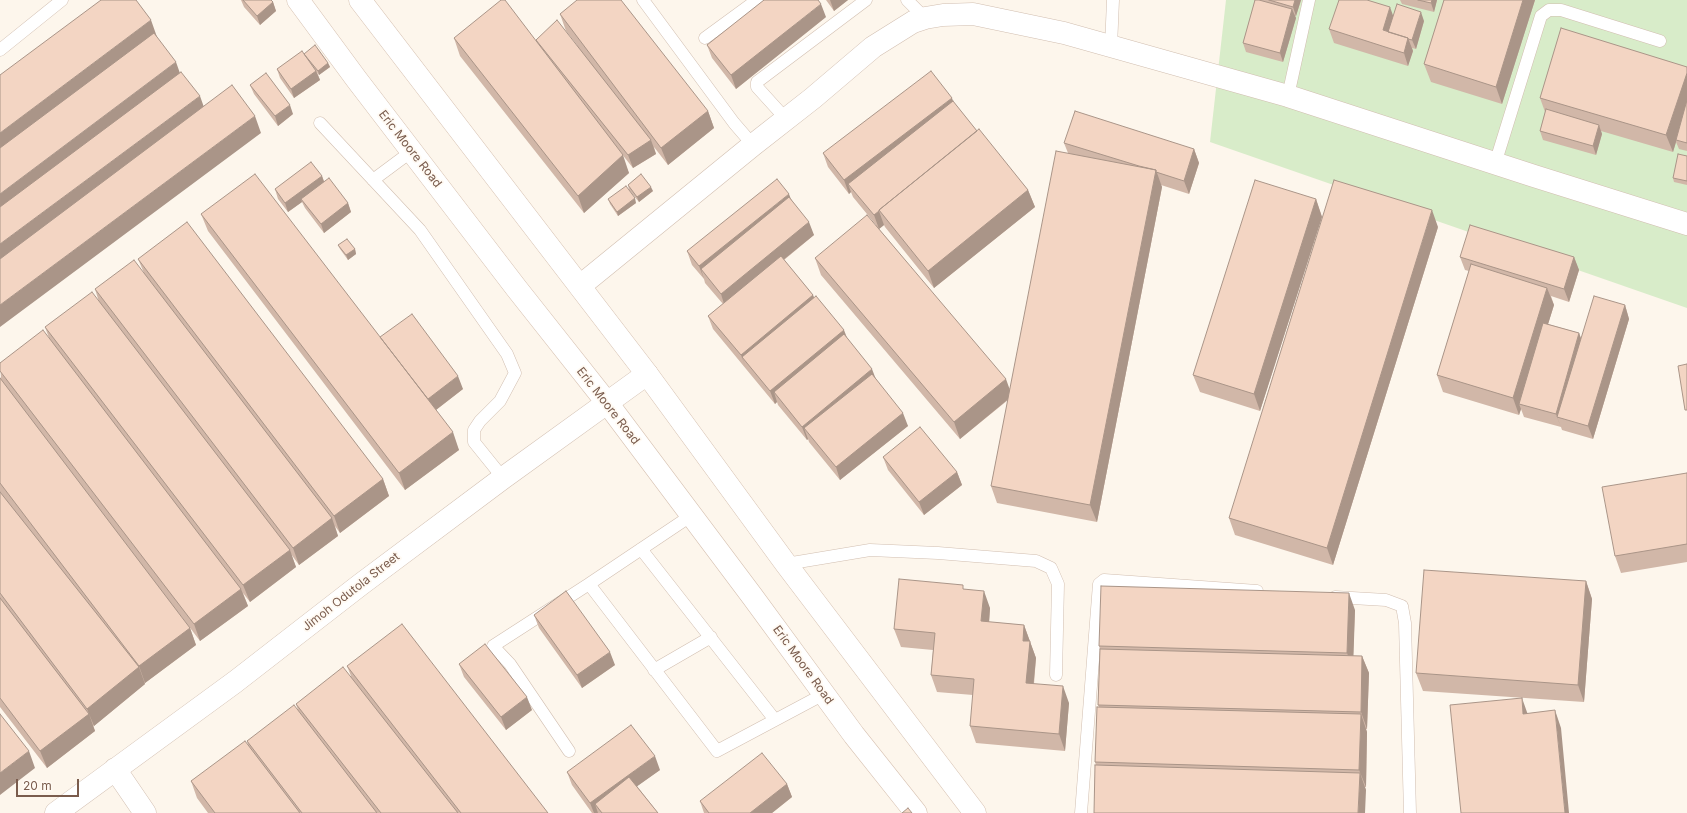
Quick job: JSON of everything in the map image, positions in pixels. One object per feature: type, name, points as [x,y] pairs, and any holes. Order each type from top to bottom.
[{"type":"street","name":"Eric Moore Road","points":[[298,0],[357,80],[692,515],[909,810]]},
{"type":"street","points":[[360,0],[395,48],[647,374],[786,564],[975,813]]},
{"type":"street","points":[[580,286],[873,47],[913,22],[943,15],[974,14],[1064,33],[1288,96],[1495,164],[1687,224]]},
{"type":"street","name":"Jimoh Odutola Street","points":[[56,813],[235,682],[360,585],[503,478],[608,404],[647,374]]},
{"type":"street","points":[[115,769],[145,813]]},
{"type":"lane","points":[[0,50],[62,0]]},
{"type":"lane","points":[[643,0],[734,123],[753,145]]},
{"type":"lane","points":[[705,38],[757,0]]},
{"type":"lane","points":[[786,119],[757,87],[757,82],[866,0]]},
{"type":"lane","points":[[907,0],[925,18]]},
{"type":"lane","points":[[1111,47],[1113,0]]},
{"type":"lane","points":[[1288,96],[1310,0]]},
{"type":"lane","points":[[1495,164],[1541,16],[1549,10],[1561,10],[1660,41]]},
{"type":"lane","points":[[320,123],[420,230],[507,354],[514,373],[500,401],[480,420],[474,430],[474,442],[503,478]]},
{"type":"lane","points":[[373,180],[412,151]]},
{"type":"lane","points":[[569,751],[510,664],[493,646],[692,515]]},
{"type":"lane","points":[[641,549],[775,720]]},
{"type":"lane","points":[[786,564],[870,550],[938,553],[1036,561],[1051,568],[1058,584],[1056,675]]},
{"type":"lane","points":[[1081,813],[1099,584],[1104,580],[1269,592]]},
{"type":"lane","points":[[589,584],[717,750],[824,694]]},
{"type":"lane","points":[[1324,596],[1386,600],[1402,606],[1405,624],[1410,813]]},
{"type":"lane","points":[[654,670],[711,637]]},
{"type":"green space","points":[[1226,0],[1687,0],[1687,308],[1210,142]]},
{"type":"building","points":[[101,0],[136,0],[151,20],[0,133],[0,75]]},
{"type":"building","points":[[243,0],[271,0],[273,2],[257,16]]},
{"type":"building","points":[[501,0],[505,0],[623,155],[578,196],[454,38]]},
{"type":"building","points":[[577,0],[621,0],[708,111],[661,148],[560,14]]},
{"type":"building","points":[[764,0],[818,0],[821,4],[731,75],[707,45]]},
{"type":"building","points":[[1255,0],[1292,9],[1280,53],[1243,43]]},
{"type":"building","points":[[1269,0],[1295,0],[1293,7]]},
{"type":"building","points":[[1339,0],[1367,0],[1390,7],[1383,30],[1408,38],[1404,53],[1329,29]]},
{"type":"building","points":[[1418,0],[1432,0],[1431,3]]},
{"type":"building","points":[[1444,0],[1523,0],[1496,87],[1424,64]]},
{"type":"building","points":[[1397,4],[1421,12],[1412,40],[1388,32]]},
{"type":"building","points":[[557,20],[651,140],[628,155],[536,40]]},
{"type":"building","points":[[1561,28],[1687,67],[1687,73],[1666,135],[1540,98]]},
{"type":"building","points":[[154,33],[176,62],[0,194],[0,148]]},
{"type":"building","points":[[315,45],[328,63],[318,71],[304,54]]},
{"type":"building","points":[[302,51],[316,71],[291,89],[277,69]]},
{"type":"building","points":[[931,71],[952,98],[844,180],[823,153]]},
{"type":"building","points":[[181,72],[200,96],[0,244],[0,207]]},
{"type":"building","points":[[266,73],[290,105],[275,116],[250,85]]},
{"type":"building","points":[[232,85],[255,116],[0,305],[0,259]]},
{"type":"building","points":[[1687,100],[1687,143],[1676,140]]},
{"type":"building","points":[[953,101],[977,131],[874,215],[848,184]]},
{"type":"building","points":[[1546,109],[1599,125],[1593,146],[1540,131]]},
{"type":"building","points":[[1075,111],[1194,149],[1184,181],[1156,172],[1156,170],[1064,143]]},
{"type":"building","points":[[979,129],[1028,190],[928,271],[879,210]]},
{"type":"building","points":[[1056,151],[1156,170],[1090,505],[991,486]]},
{"type":"building","points":[[1678,154],[1687,156],[1687,181],[1673,178]]},
{"type":"building","points":[[311,162],[322,176],[285,203],[275,189]]},
{"type":"building","points":[[255,174],[453,432],[399,473],[201,214]]},
{"type":"building","points":[[641,174],[651,187],[637,197],[628,185]]},
{"type":"building","points":[[329,178],[348,203],[321,224],[301,199]]},
{"type":"building","points":[[777,179],[789,194],[699,266],[687,251]]},
{"type":"building","points":[[1255,180],[1316,199],[1254,394],[1193,375]]},
{"type":"building","points":[[1334,180],[1432,210],[1327,548],[1229,518]]},
{"type":"building","points":[[626,186],[635,198],[617,212],[608,199]]},
{"type":"building","points":[[789,197],[809,222],[721,294],[701,269]]},
{"type":"building","points":[[867,215],[1006,379],[954,422],[815,258]]},
{"type":"building","points":[[187,222],[383,479],[334,516],[138,259]]},
{"type":"building","points":[[1470,225],[1574,257],[1564,289],[1460,257]]},
{"type":"building","points":[[347,239],[355,249],[346,255],[338,245]]},
{"type":"building","points":[[781,256],[813,295],[741,355],[708,316]]},
{"type":"building","points":[[134,260],[332,518],[293,548],[95,289]]},
{"type":"building","points":[[1471,264],[1547,288],[1513,398],[1437,375]]},
{"type":"building","points":[[92,292],[290,550],[243,585],[45,327]]},
{"type":"building","points":[[816,296],[844,330],[770,391],[742,357]]},
{"type":"building","points":[[1594,296],[1625,305],[1588,426],[1557,417]]},
{"type":"building","points":[[412,314],[458,376],[428,399],[380,337]]},
{"type":"building","points":[[1543,323],[1579,333],[1556,414],[1519,404]]},
{"type":"building","points":[[43,330],[241,589],[194,624],[0,371],[0,363]]},
{"type":"building","points":[[844,334],[872,369],[802,427],[774,392]]},
{"type":"building","points":[[1687,364],[1687,410],[1685,410],[1678,366]]},
{"type":"building","points":[[872,374],[903,413],[836,467],[804,428]]},
{"type":"building","points":[[0,378],[190,628],[139,666],[0,483]]},
{"type":"building","points":[[920,427],[957,472],[919,502],[883,457]]},
{"type":"building","points":[[1687,473],[1687,544],[1615,556],[1602,487]]},
{"type":"building","points":[[0,492],[139,667],[87,709],[0,593]]},
{"type":"building","points":[[1424,570],[1586,581],[1578,685],[1416,673]]},
{"type":"building","points":[[899,579],[963,585],[963,589],[984,591],[981,621],[1024,625],[1023,641],[1030,641],[1026,683],[1063,686],[1059,734],[970,726],[974,679],[931,675],[935,633],[894,629]]},
{"type":"building","points":[[1101,586],[1349,593],[1347,653],[1099,646]]},
{"type":"building","points":[[566,591],[610,652],[577,675],[534,615]]},
{"type":"building","points":[[0,598],[89,714],[40,751],[0,698]]},
{"type":"building","points":[[402,624],[548,813],[461,813],[347,666]]},
{"type":"building","points":[[485,644],[527,697],[501,717],[459,664]]},
{"type":"building","points":[[1100,649],[1362,656],[1361,712],[1098,705]]},
{"type":"building","points":[[343,667],[458,813],[381,813],[296,704]]},
{"type":"building","points":[[1522,698],[1523,714],[1555,710],[1565,813],[1461,813],[1450,705]]},
{"type":"building","points":[[294,705],[377,813],[302,813],[247,741]]},
{"type":"building","points":[[1097,707],[1361,714],[1359,770],[1095,762]]},
{"type":"building","points":[[0,714],[29,751],[0,773]]},
{"type":"building","points":[[631,725],[655,756],[590,803],[567,772]]},
{"type":"building","points":[[245,741],[300,813],[215,813],[191,781]]},
{"type":"building","points":[[762,753],[787,784],[750,813],[709,813],[700,801]]},
{"type":"building","points":[[1095,765],[1360,773],[1358,813],[1094,813]]},
{"type":"building","points":[[629,777],[658,813],[602,813],[595,804]]},
{"type":"building","points":[[908,808],[912,813],[902,813]]}]
